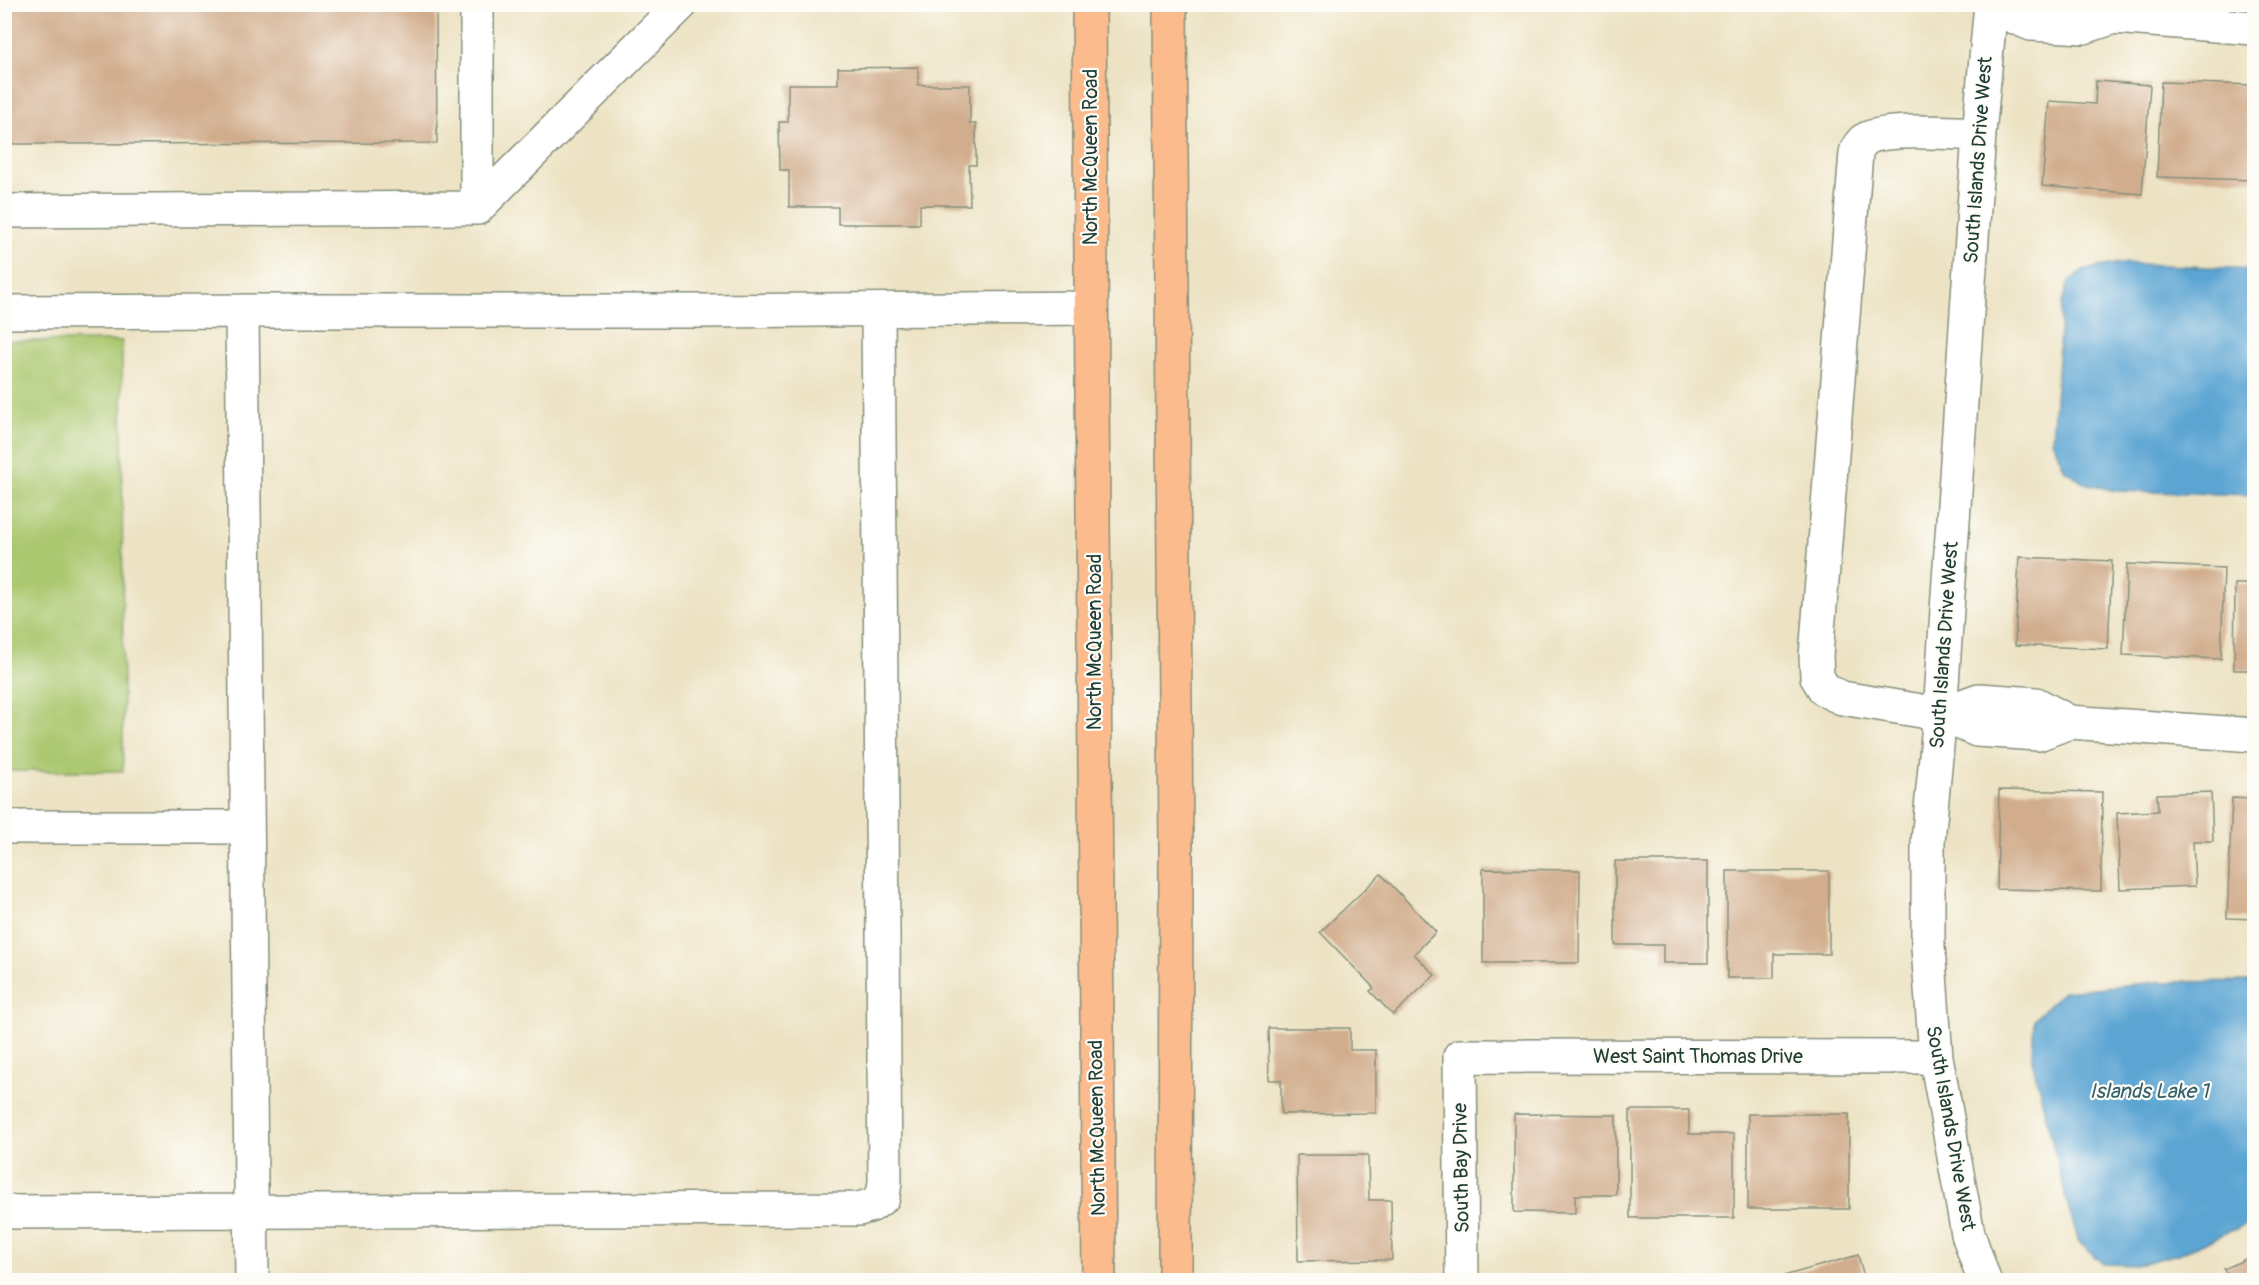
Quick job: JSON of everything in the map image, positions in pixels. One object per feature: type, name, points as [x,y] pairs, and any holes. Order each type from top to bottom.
[{"type":"main road","name":"North McQueen Road","points":[[1089,4],[1099,1281]]},
{"type":"main road","points":[[1170,4],[1176,850],[1175,1281]]},
{"type":"street","points":[[477,4],[477,208]]},
{"type":"street","points":[[4,211],[477,208],[681,4]]},
{"type":"street","points":[[1994,5],[2031,24],[2084,27],[2103,11],[2254,28]]},
{"type":"street","name":"South Islands Drive West","points":[[1984,1281],[1968,1234],[1936,1057],[1928,947],[1928,841],[1940,714],[1979,134],[1994,5]]},
{"type":"street","points":[[1979,134],[1891,132],[1862,141],[1856,153],[1815,656],[1818,677],[1825,690],[1842,698],[1940,714],[1979,700],[2036,704],[2069,722],[2254,735]]},
{"type":"street","points":[[4,312],[1091,308]]},
{"type":"street","points":[[4,1212],[859,1209],[872,1206],[883,1197],[885,1171],[878,310]]},
{"type":"street","points":[[242,311],[252,1281]]},
{"type":"street","points":[[4,827],[246,827]]},
{"type":"street","name":"West Saint Thomas Drive","points":[[1460,1056],[1936,1057]]},
{"type":"street","name":"South Bay Drive","points":[[1460,1056],[1462,1281]]},
{"type":"green space","points":[[5,341],[122,341],[123,771],[5,771]]},
{"type":"water","points":[[2119,263],[2254,269],[2254,495],[2115,491],[2084,483],[2065,470],[2052,440],[2062,304],[2069,281],[2085,270]]},
{"type":"water","name":"Islands Lake 1","points":[[2254,981],[2254,1221],[2178,1254],[2136,1265],[2103,1264],[2079,1242],[2069,1210],[2032,1060],[2034,1019],[2064,991],[2158,982]]},
{"type":"building","points":[[4,4],[436,4],[437,143],[4,144]]},
{"type":"building","points":[[918,67],[918,85],[970,85],[970,124],[976,124],[976,165],[969,165],[970,205],[920,205],[920,224],[838,224],[838,207],[789,207],[789,170],[780,170],[779,122],[788,122],[788,84],[838,84],[838,68]]},
{"type":"building","points":[[2096,81],[2150,85],[2142,194],[2042,186],[2049,101],[2095,104]]},
{"type":"building","points":[[2161,82],[2254,85],[2254,180],[2157,177]]},
{"type":"building","points":[[2019,557],[2112,561],[2108,649],[2015,645]]},
{"type":"building","points":[[2127,564],[2224,568],[2221,659],[2123,655]]},
{"type":"building","points":[[2235,584],[2254,584],[2254,670],[2234,670]]},
{"type":"building","points":[[1999,790],[2102,792],[2101,891],[1997,889]]},
{"type":"building","points":[[2211,792],[2213,841],[2193,841],[2195,886],[2120,889],[2117,813],[2158,811],[2157,794]]},
{"type":"building","points":[[2232,798],[2254,799],[2254,919],[2227,918]]},
{"type":"building","points":[[1615,861],[1708,861],[1708,963],[1663,963],[1663,945],[1615,945]]},
{"type":"building","points":[[1483,869],[1580,870],[1579,963],[1483,963]]},
{"type":"building","points":[[1727,871],[1829,871],[1829,954],[1774,954],[1774,978],[1727,978]]},
{"type":"building","points":[[1381,874],[1436,932],[1414,954],[1435,975],[1393,1015],[1370,991],[1374,988],[1320,932]]},
{"type":"building","points":[[1268,1028],[1350,1028],[1350,1050],[1376,1050],[1376,1113],[1281,1114],[1281,1080],[1269,1080]]},
{"type":"building","points":[[1630,1110],[1689,1110],[1689,1134],[1734,1134],[1734,1218],[1630,1218]]},
{"type":"building","points":[[1514,1114],[1616,1115],[1616,1195],[1575,1195],[1575,1213],[1514,1212]]},
{"type":"building","points":[[1748,1114],[1849,1114],[1849,1209],[1748,1209]]},
{"type":"building","points":[[1297,1155],[1368,1155],[1369,1200],[1391,1200],[1392,1260],[1298,1261]]},
{"type":"building","points":[[1858,1255],[1865,1280],[1769,1280]]},
{"type":"building","points":[[2254,1255],[2254,1280],[2229,1280],[2224,1269]]}]
